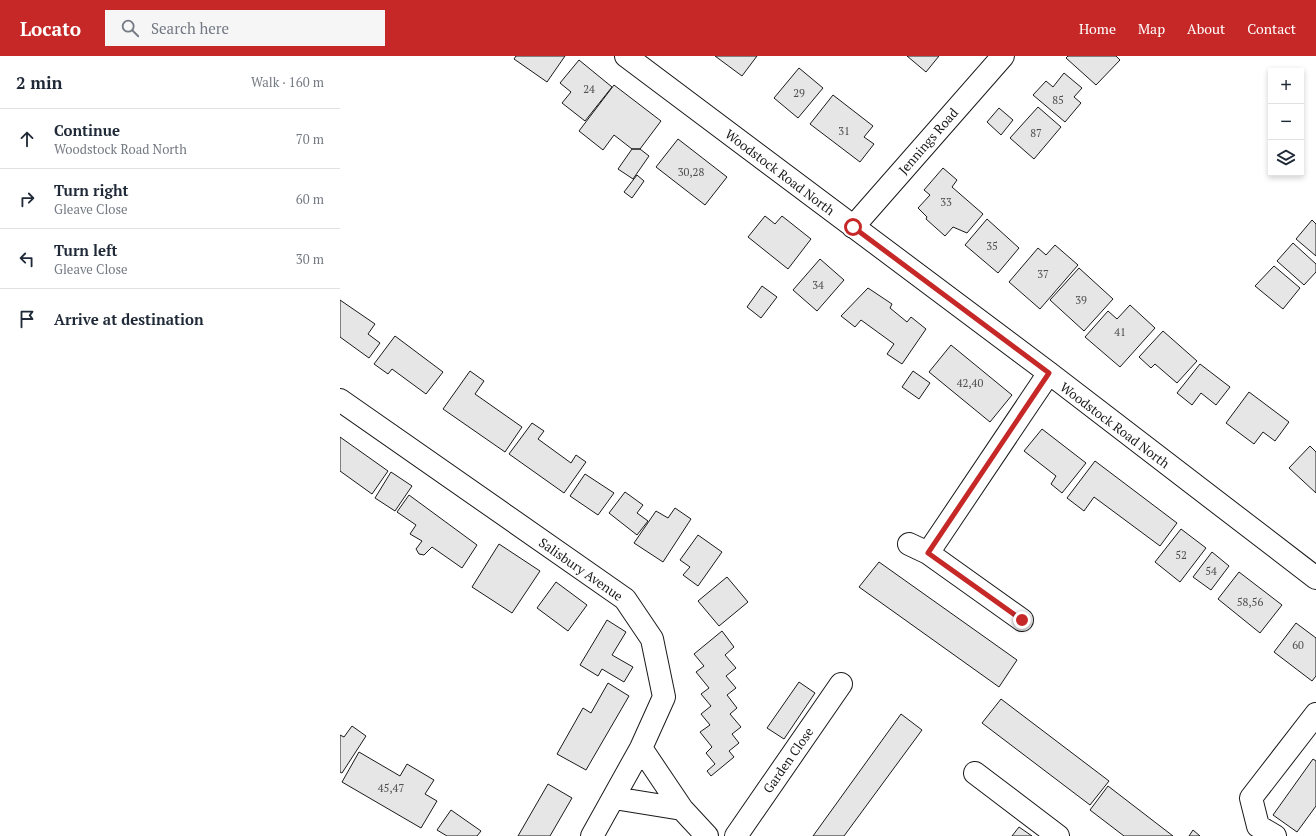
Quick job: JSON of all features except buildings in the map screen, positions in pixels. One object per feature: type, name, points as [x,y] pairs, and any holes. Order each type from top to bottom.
[{"type":"street","name":"Woodstock Road North","points":[[626,56],[1049,373],[1316,578]]},
{"type":"street","name":"Jennings Road","points":[[853,227],[1003,56]]},
{"type":"street","points":[[1022,620],[919,549],[1049,373]]},
{"type":"street","name":"Salisbury Avenue","points":[[340,400],[625,599],[652,639],[664,697],[641,748],[592,836]]},
{"type":"street","name":"Garden Close","points":[[736,836],[841,684]]},
{"type":"street","points":[[1274,836],[1258,826],[1251,798],[1316,714]]},
{"type":"street","points":[[641,748],[682,809],[707,836]]},
{"type":"street","points":[[975,773],[1058,836]]},
{"type":"street","points":[[614,798],[682,809]]},
{"type":"route","points":[[853,227],[1049,373],[928,553],[1022,620]]}]
